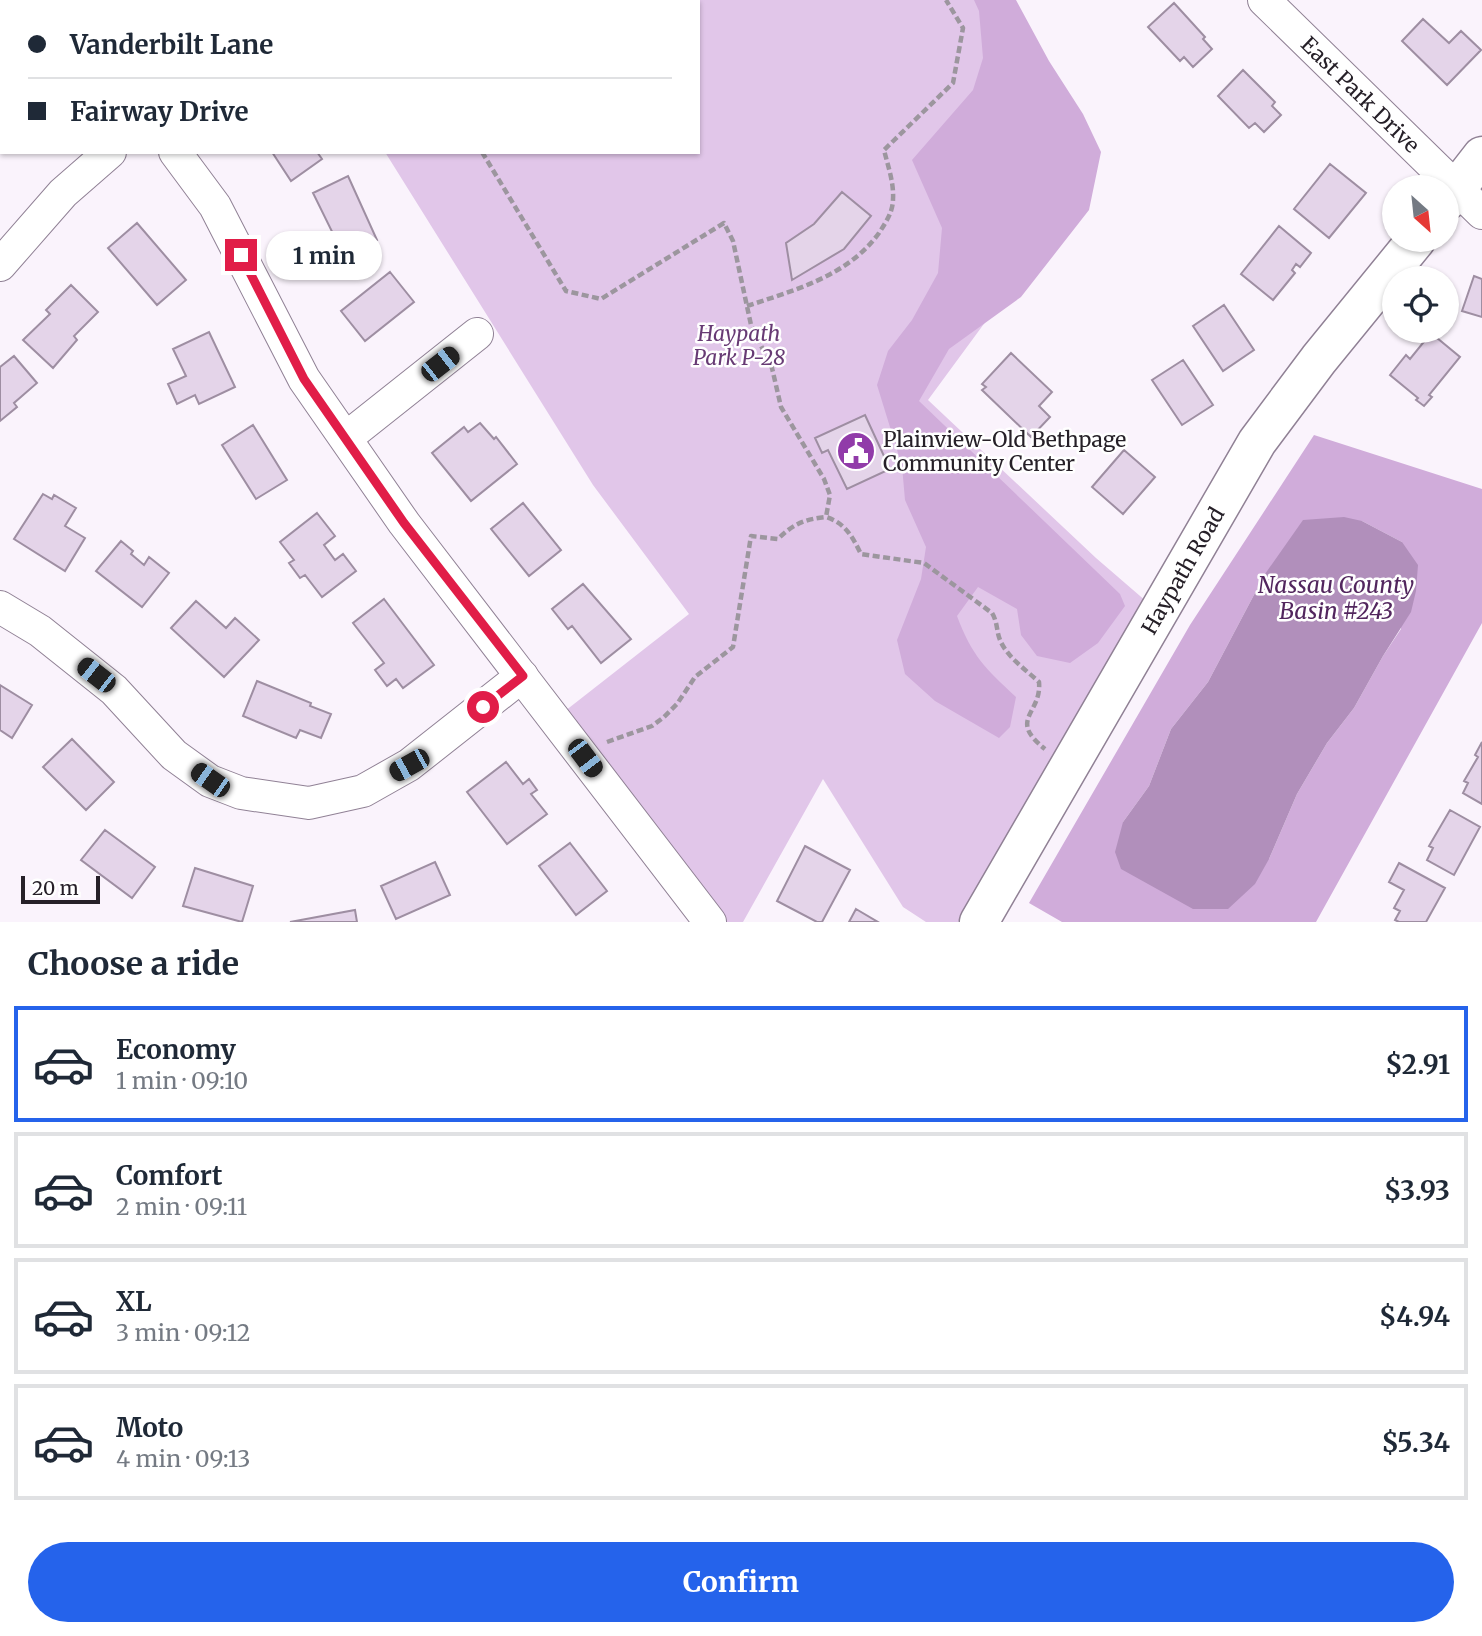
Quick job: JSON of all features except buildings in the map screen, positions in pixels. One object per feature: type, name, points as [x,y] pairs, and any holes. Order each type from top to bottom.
[{"type":"street","name":"East Park Drive","points":[[1264,0],[1462,201]]},
{"type":"street","points":[[0,265],[62,193],[108,154]]},
{"type":"street","points":[[176,154],[215,206],[304,379],[404,523],[710,922]]},
{"type":"street","points":[[1462,201],[1482,156]]},
{"type":"street","name":"Haypath Road","points":[[979,922],[1258,442],[1319,359],[1406,252]]},
{"type":"street","points":[[346,438],[477,334]]},
{"type":"street","points":[[0,607],[40,631],[114,690],[174,755],[210,780],[241,793],[309,803],[363,791],[409,765],[523,676]]},
{"type":"path","points":[[747,306],[807,286],[849,264],[873,240],[890,217],[893,199],[884,150],[953,83],[963,28],[946,0]]},
{"type":"path","points":[[483,154],[566,291],[601,299],[724,223],[733,241],[751,325],[772,368],[780,407],[824,479],[830,495],[826,516]]},
{"type":"path","points":[[585,758],[608,742],[652,726],[664,717],[677,704],[695,677],[733,647],[751,536],[778,539],[792,526],[807,519],[826,516],[840,521],[861,554],[924,563],[992,613],[998,623],[998,637],[1005,650],[1039,682],[1040,690],[1026,727],[1029,735],[1068,767]]},
{"type":"green space","name":"Haypath Park P-28","points":[[700,0],[985,0],[1080,193],[928,400],[1096,558],[1147,602],[958,922],[926,922],[903,907],[823,779],[743,922],[724,922],[565,711],[689,614],[593,485],[386,154],[700,154]]},
{"type":"shaded area","points":[[974,0],[1016,0],[1049,61],[1083,114],[1101,152],[1089,210],[1021,297],[949,349],[919,401],[1120,594],[1125,606],[1098,643],[1070,663],[1037,656],[1021,635],[1017,609],[978,587],[957,616],[980,661],[1016,697],[1010,727],[999,738],[935,701],[905,674],[897,640],[921,579],[926,547],[905,500],[902,466],[877,385],[888,351],[912,320],[938,273],[942,228],[912,160],[973,90],[983,58],[979,11]]},
{"type":"shaded area","points":[[1314,435],[1482,489],[1482,623],[1316,922],[1062,922],[1029,903],[1190,625]],"holes":[[[1362,521],[1402,542],[1401,629],[1354,708],[1327,743],[1297,794],[1269,859],[1123,822],[1149,786],[1171,729],[1208,682],[1265,574]]]},
{"type":"water","name":"Nassau County Basin #243","points":[[1344,517],[1362,521],[1402,542],[1418,565],[1411,612],[1354,708],[1327,743],[1297,794],[1269,859],[1255,884],[1228,909],[1193,909],[1121,869],[1115,852],[1123,822],[1149,786],[1171,729],[1208,682],[1265,574],[1303,520]]},
{"type":"place","name":"Plainview-Old Bethpage Community Center","points":[[856,451]]},
{"type":"route","points":[[241,255],[304,379],[404,523],[523,676],[483,707]]}]
